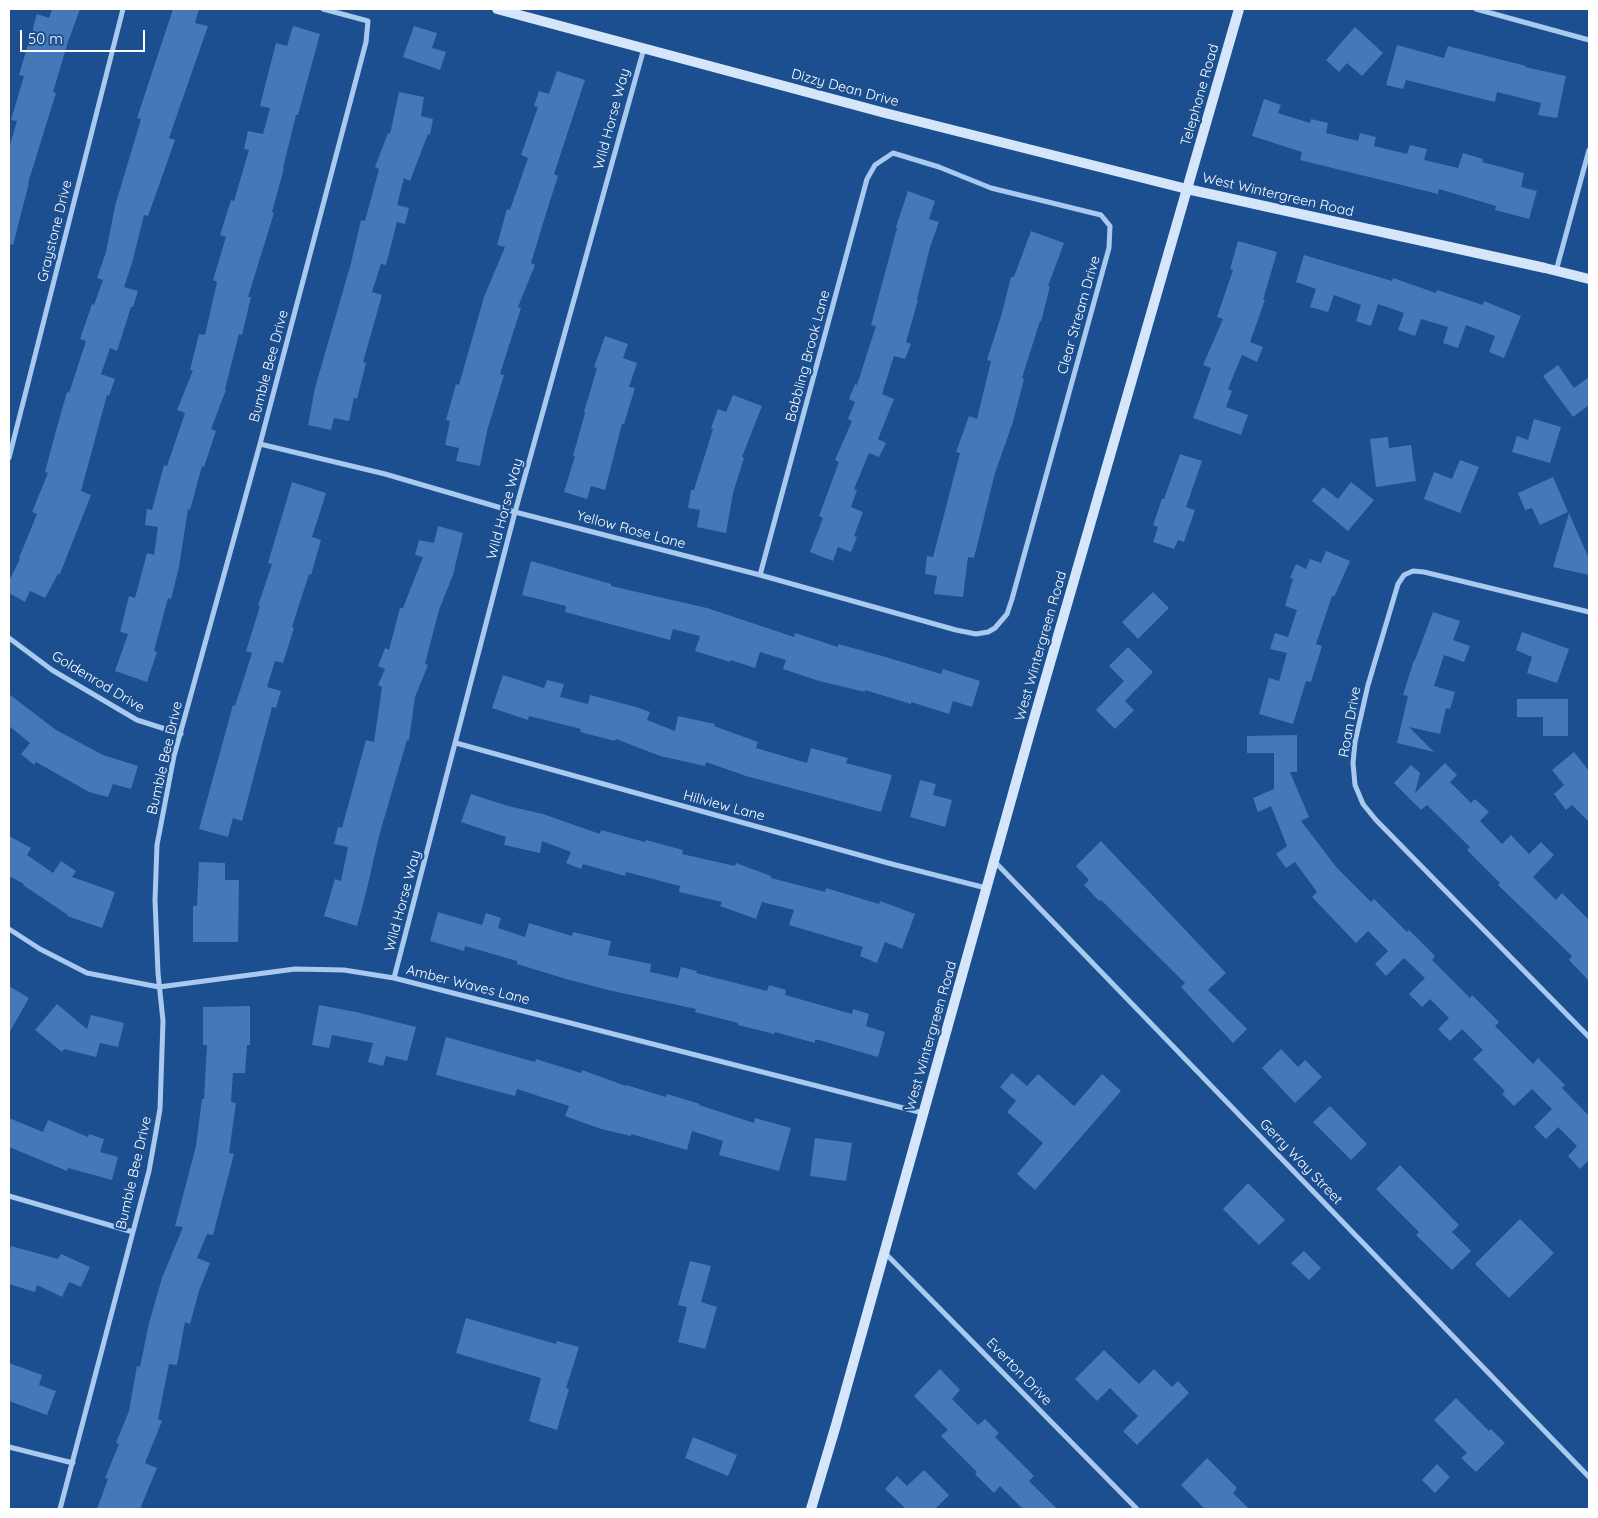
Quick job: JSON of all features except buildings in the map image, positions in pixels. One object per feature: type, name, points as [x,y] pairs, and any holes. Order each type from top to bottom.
[{"type":"main road","name":"Dizzy Dean Drive","points":[[496,9],[884,113],[1187,189]]},
{"type":"main road","name":"Telephone Road","points":[[1187,189],[1238,9]]},
{"type":"main road","name":"West Wintergreen Road","points":[[811,1509],[1029,736],[1187,189],[1589,280]]},
{"type":"street","name":"Graystone Drive","points":[[9,458],[123,9]]},
{"type":"street","name":"Bumble Bee Drive","points":[[60,1509],[149,1171],[160,1109],[163,1021],[159,987],[155,900],[157,845],[174,756],[260,444],[365,49],[368,21],[323,9]]},
{"type":"street","points":[[1476,9],[1589,40]]},
{"type":"street","name":"Wild Horse Way","points":[[394,978],[515,512],[644,48]]},
{"type":"street","points":[[1556,271],[1589,150]]},
{"type":"street","name":"Babbling Brook Lane","points":[[760,576],[867,179],[875,166],[893,153]]},
{"type":"street","name":"Clear Stream Drive","points":[[893,153],[939,167],[991,188],[1101,215],[1110,226],[1109,248],[1012,599],[1007,614],[995,628]]},
{"type":"street","name":"Yellow Rose Lane","points":[[260,444],[385,474],[515,512],[760,576],[956,630],[976,634],[988,632],[995,628]]},
{"type":"street","name":"Roan Drive","points":[[1589,612],[1424,572],[1413,571],[1404,575],[1398,584],[1368,685],[1353,763],[1355,785],[1364,804],[1376,820],[1589,1037]]},
{"type":"street","name":"Goldenrod Drive","points":[[9,638],[52,670],[137,720],[181,734]]},
{"type":"street","name":"Hillview Lane","points":[[456,743],[888,863],[987,888]]},
{"type":"street","name":"Gerry Way Street","points":[[995,862],[1589,1477]]},
{"type":"street","name":"Amber Waves Lane","points":[[9,929],[40,949],[87,973],[159,987],[295,969],[344,970],[394,978],[924,1113]]},
{"type":"street","points":[[9,1196],[133,1232]]},
{"type":"street","name":"Everton Drive","points":[[884,1252],[1137,1509]]},
{"type":"street","points":[[9,1447],[72,1463]]}]
